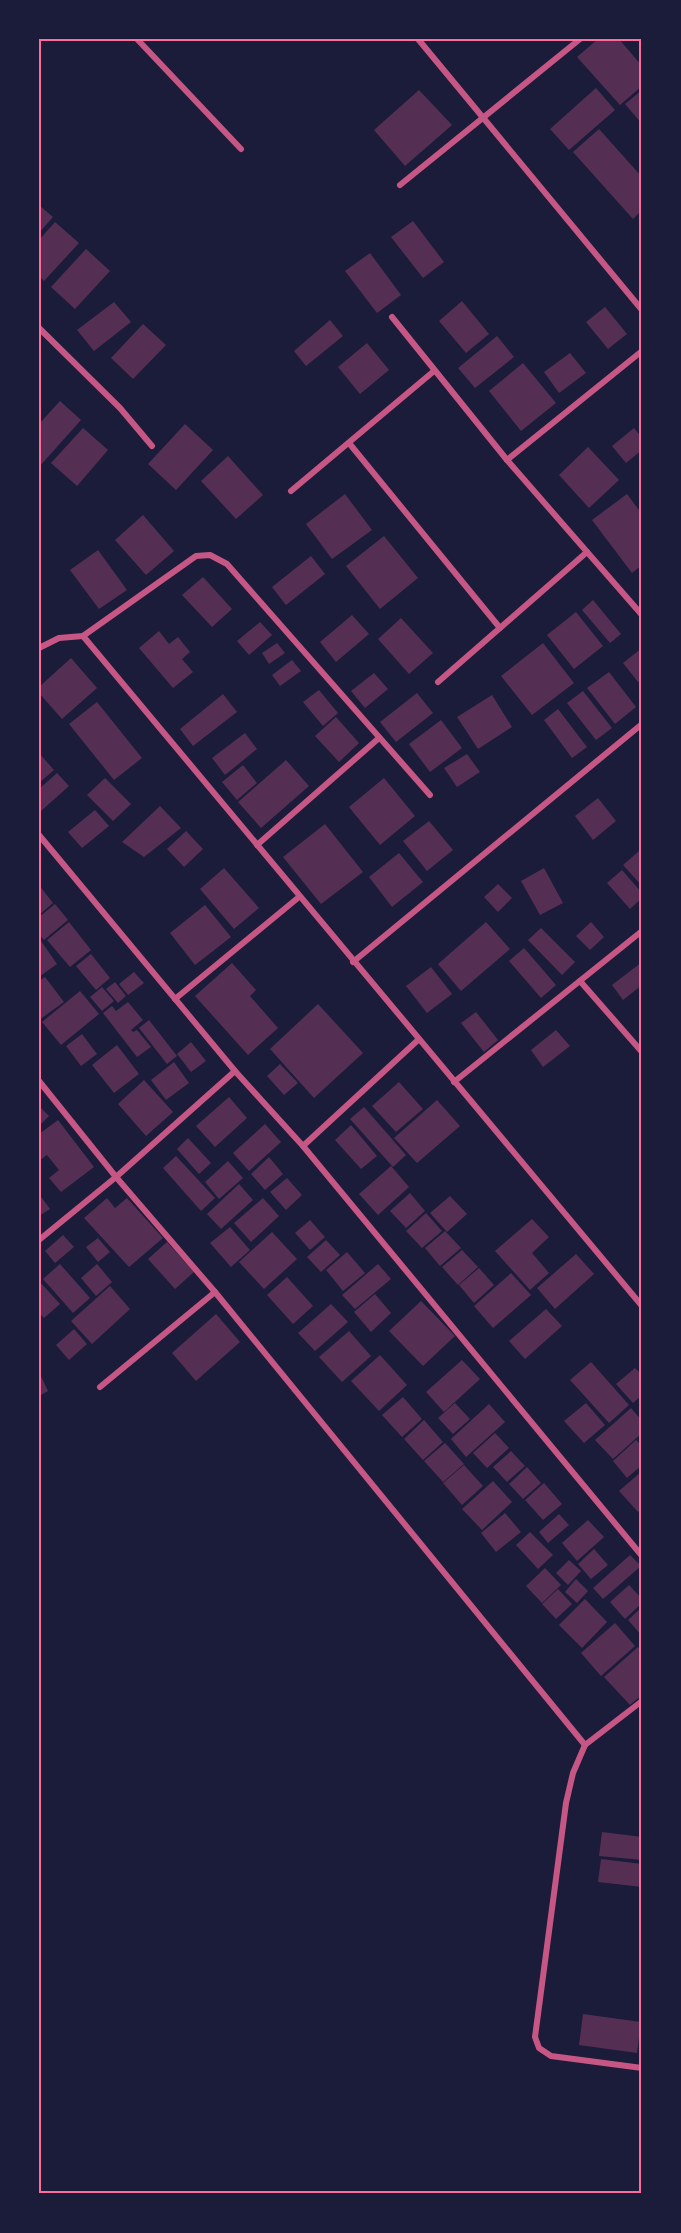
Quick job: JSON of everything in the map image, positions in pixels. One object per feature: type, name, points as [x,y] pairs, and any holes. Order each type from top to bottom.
[{"type":"street","points":[[137,39],[241,149]]},
{"type":"street","points":[[418,39],[642,310]]},
{"type":"street","points":[[400,185],[580,39]]},
{"type":"street","points":[[392,317],[507,460],[642,615]]},
{"type":"street","points":[[39,328],[120,408],[152,446]]},
{"type":"street","points":[[507,460],[642,351]]},
{"type":"street","points":[[291,491],[434,371]]},
{"type":"street","points":[[349,443],[500,628]]},
{"type":"street","points":[[438,682],[587,552]]},
{"type":"street","points":[[39,648],[59,638],[83,636],[196,556],[210,555],[227,564],[430,795]]},
{"type":"street","points":[[83,636],[642,1306]]},
{"type":"street","points":[[353,962],[642,724]]},
{"type":"street","points":[[257,845],[379,738]]},
{"type":"street","points":[[39,835],[235,1071],[303,1146],[642,1556]]},
{"type":"street","points":[[175,999],[299,897]]},
{"type":"street","points":[[454,1082],[642,931]]},
{"type":"street","points":[[580,981],[642,1052]]},
{"type":"street","points":[[303,1146],[418,1040]]},
{"type":"street","points":[[39,1240],[116,1177],[235,1071]]},
{"type":"street","points":[[39,1082],[116,1177],[215,1292],[585,1745]]},
{"type":"street","points":[[100,1387],[215,1292]]},
{"type":"street","points":[[642,1701],[585,1745],[573,1773],[566,1803],[535,2037],[539,2048],[551,2056],[642,2068]]},
{"type":"building","points":[[598,39],[619,39],[642,66],[642,86],[620,105],[577,57]]},
{"type":"building","points":[[596,88],[615,110],[569,150],[550,129]]},
{"type":"building","points":[[419,90],[452,125],[405,166],[374,130]]},
{"type":"building","points":[[642,90],[642,124],[625,104]]},
{"type":"building","points":[[599,129],[642,177],[642,210],[633,219],[573,152]]},
{"type":"building","points":[[39,205],[53,217],[39,233]]},
{"type":"building","points":[[413,221],[444,262],[423,278],[391,237]]},
{"type":"building","points":[[55,222],[79,243],[44,281],[39,276],[39,240]]},
{"type":"building","points":[[86,249],[110,271],[75,309],[51,287]]},
{"type":"building","points":[[370,253],[401,295],[377,313],[345,271]]},
{"type":"building","points":[[462,301],[489,334],[466,353],[439,321]]},
{"type":"building","points":[[114,302],[131,322],[94,351],[77,330]]},
{"type":"building","points":[[605,307],[627,334],[608,349],[586,322]]},
{"type":"building","points":[[330,320],[343,336],[306,366],[294,351]]},
{"type":"building","points":[[143,324],[166,345],[133,379],[111,358]]},
{"type":"building","points":[[497,336],[514,357],[475,388],[458,368]]},
{"type":"building","points":[[367,343],[389,370],[360,394],[338,367]]},
{"type":"building","points":[[570,353],[586,373],[559,393],[544,372]]},
{"type":"building","points":[[523,363],[556,403],[521,431],[489,391]]},
{"type":"building","points":[[60,401],[81,420],[39,467],[39,424]]},
{"type":"building","points":[[185,424],[213,450],[176,490],[148,464]]},
{"type":"building","points":[[83,428],[108,450],[77,486],[51,463]]},
{"type":"building","points":[[634,428],[642,438],[642,450],[626,463],[612,446]]},
{"type":"building","points":[[588,447],[619,480],[589,508],[559,475]]},
{"type":"building","points":[[228,456],[263,495],[236,519],[201,481]]},
{"type":"building","points":[[345,494],[372,530],[332,559],[306,524]]},
{"type":"building","points":[[627,494],[642,514],[642,565],[632,573],[592,520]]},
{"type":"building","points":[[143,515],[174,551],[146,575],[115,540]]},
{"type":"building","points":[[384,536],[418,578],[380,609],[346,566]]},
{"type":"building","points":[[98,550],[127,590],[99,609],[70,570]]},
{"type":"building","points":[[311,556],[325,574],[286,605],[272,587]]},
{"type":"building","points":[[203,577],[232,609],[212,627],[182,595]]},
{"type":"building","points":[[593,600],[621,634],[610,643],[582,610]]},
{"type":"building","points":[[576,612],[603,646],[574,669],[547,635]]},
{"type":"building","points":[[352,615],[369,634],[336,662],[320,642]]},
{"type":"building","points":[[401,618],[433,653],[409,674],[378,639]]},
{"type":"building","points":[[260,622],[272,635],[249,655],[237,641]]},
{"type":"building","points":[[159,631],[169,644],[178,637],[190,652],[182,659],[193,672],[173,688],[139,648]]},
{"type":"building","points":[[277,643],[285,653],[269,664],[262,653]]},
{"type":"building","points":[[543,643],[574,683],[532,715],[501,676]]},
{"type":"building","points":[[642,648],[642,679],[638,682],[623,663]]},
{"type":"building","points":[[71,658],[97,688],[62,719],[39,693],[39,687]]},
{"type":"building","points":[[292,660],[301,671],[280,686],[272,675]]},
{"type":"building","points":[[609,672],[636,707],[615,724],[587,688]]},
{"type":"building","points":[[374,673],[388,689],[365,708],[351,691]]},
{"type":"building","points":[[319,690],[338,713],[323,726],[303,702]]},
{"type":"building","points":[[583,691],[612,728],[596,740],[567,703]]},
{"type":"building","points":[[417,693],[433,713],[396,742],[380,722]]},
{"type":"building","points":[[223,694],[237,712],[193,746],[180,729]]},
{"type":"building","points":[[492,695],[512,727],[478,749],[457,717]]},
{"type":"building","points":[[97,702],[142,758],[114,780],[69,724]]},
{"type":"building","points":[[558,709],[587,747],[572,758],[544,720]]},
{"type":"building","points":[[336,717],[359,743],[339,762],[315,736]]},
{"type":"building","points":[[441,720],[462,748],[430,772],[409,744]]},
{"type":"building","points":[[245,733],[257,749],[225,775],[212,758]]},
{"type":"building","points":[[39,753],[54,770],[39,783]]},
{"type":"building","points":[[467,754],[480,772],[457,787],[444,768]]},
{"type":"building","points":[[286,760],[309,786],[261,828],[238,802]]},
{"type":"building","points":[[243,765],[257,783],[237,800],[222,782]]},
{"type":"building","points":[[57,773],[69,786],[41,811],[39,789]]},
{"type":"building","points":[[105,778],[131,804],[113,821],[87,795]]},
{"type":"building","points":[[384,778],[415,816],[380,845],[349,807]]},
{"type":"building","points":[[598,798],[616,821],[593,840],[575,816]]},
{"type":"building","points":[[160,806],[181,828],[144,857],[122,842]]},
{"type":"building","points":[[95,810],[109,826],[82,848],[68,832]]},
{"type":"building","points":[[429,821],[453,850],[427,871],[403,841]]},
{"type":"building","points":[[325,824],[363,872],[321,904],[283,857]]},
{"type":"building","points":[[186,831],[203,849],[184,867],[167,849]]},
{"type":"building","points":[[639,851],[642,854],[642,886],[623,865]]},
{"type":"building","points":[[399,853],[423,882],[392,907],[369,877]]},
{"type":"building","points":[[224,868],[259,908],[234,929],[200,889]]},
{"type":"building","points":[[544,868],[563,903],[540,915],[521,881]]},
{"type":"building","points":[[622,870],[642,893],[642,898],[630,909],[607,883]]},
{"type":"building","points":[[498,884],[512,898],[498,912],[484,897]]},
{"type":"building","points":[[39,885],[53,903],[39,915]]},
{"type":"building","points":[[55,904],[68,920],[44,940],[39,934],[39,917]]},
{"type":"building","points":[[205,905],[231,937],[195,965],[170,933]]},
{"type":"building","points":[[69,922],[91,950],[70,967],[47,940]]},
{"type":"building","points":[[486,922],[510,949],[461,991],[438,964]]},
{"type":"building","points":[[591,922],[604,937],[590,950],[576,936]]},
{"type":"building","points":[[541,928],[575,962],[562,975],[528,940]]},
{"type":"building","points":[[39,938],[57,964],[39,977]]},
{"type":"building","points":[[524,948],[556,985],[541,998],[509,961]]},
{"type":"building","points":[[91,954],[110,978],[96,990],[76,966]]},
{"type":"building","points":[[642,962],[642,985],[623,1000],[612,985]]},
{"type":"building","points":[[232,963],[256,990],[250,996],[278,1028],[248,1055],[195,996]]},
{"type":"building","points":[[431,967],[452,994],[427,1013],[406,986]]},
{"type":"building","points":[[134,972],[144,983],[128,995],[119,984]]},
{"type":"building","points":[[45,977],[64,1002],[39,1020],[39,981]]},
{"type":"building","points":[[115,982],[126,996],[118,1003],[106,989]]},
{"type":"building","points":[[102,987],[114,1001],[102,1011],[90,997]]},
{"type":"building","points":[[80,991],[99,1014],[61,1045],[42,1022]]},
{"type":"building","points":[[128,1002],[143,1020],[131,1030],[133,1032],[137,1030],[151,1047],[137,1057],[103,1013],[112,1006],[116,1011]]},
{"type":"building","points":[[318,1004],[363,1053],[314,1098],[270,1049]]},
{"type":"building","points":[[476,1012],[498,1040],[484,1052],[461,1023]]},
{"type":"building","points":[[149,1020],[177,1056],[167,1064],[139,1028]]},
{"type":"building","points":[[556,1030],[570,1046],[543,1067],[531,1050]]},
{"type":"building","points":[[82,1034],[97,1054],[81,1066],[66,1046]]},
{"type":"building","points":[[191,1042],[206,1061],[191,1072],[177,1054]]},
{"type":"building","points":[[117,1045],[139,1074],[114,1093],[92,1065]]},
{"type":"building","points":[[174,1062],[189,1083],[166,1100],[151,1080]]},
{"type":"building","points":[[280,1064],[298,1083],[284,1095],[267,1076]]},
{"type":"building","points":[[144,1080],[173,1112],[146,1136],[118,1104]]},
{"type":"building","points":[[399,1082],[423,1109],[396,1132],[372,1106]]},
{"type":"building","points":[[229,1097],[247,1118],[215,1147],[196,1126]]},
{"type":"building","points":[[437,1100],[460,1126],[417,1163],[394,1138]]},
{"type":"building","points":[[39,1106],[49,1116],[39,1126]]},
{"type":"building","points":[[364,1107],[406,1155],[393,1167],[350,1119]]},
{"type":"building","points":[[58,1120],[94,1167],[61,1192],[49,1178],[59,1170],[47,1155],[39,1161],[39,1134]]},
{"type":"building","points":[[265,1124],[281,1142],[249,1171],[233,1153]]},
{"type":"building","points":[[351,1125],[377,1156],[361,1169],[335,1140]]},
{"type":"building","points":[[188,1138],[211,1163],[199,1174],[177,1149]]},
{"type":"building","points":[[176,1156],[215,1198],[201,1211],[163,1168]]},
{"type":"building","points":[[269,1157],[283,1174],[265,1190],[251,1174]]},
{"type":"building","points":[[228,1161],[243,1178],[219,1199],[205,1182]]},
{"type":"building","points":[[391,1166],[409,1187],[378,1215],[359,1194]]},
{"type":"building","points":[[287,1178],[302,1195],[286,1210],[270,1192]]},
{"type":"building","points":[[239,1184],[253,1200],[221,1229],[207,1214]]},
{"type":"building","points":[[410,1193],[425,1211],[406,1228],[390,1211]]},
{"type":"building","points":[[39,1194],[50,1209],[39,1216]]},
{"type":"building","points":[[450,1196],[467,1214],[447,1232],[430,1213]]},
{"type":"building","points":[[107,1198],[115,1208],[127,1198],[163,1238],[129,1267],[84,1218]]},
{"type":"building","points":[[263,1198],[279,1216],[251,1242],[234,1223]]},
{"type":"building","points":[[426,1213],[442,1231],[422,1248],[406,1231]]},
{"type":"building","points":[[532,1219],[549,1237],[532,1253],[549,1273],[530,1290],[495,1251]]},
{"type":"building","points":[[310,1220],[325,1237],[310,1250],[295,1233]]},
{"type":"building","points":[[230,1227],[250,1250],[231,1267],[210,1243]]},
{"type":"building","points":[[445,1231],[461,1248],[440,1266],[425,1248]]},
{"type":"building","points":[[272,1232],[297,1259],[264,1289],[239,1262]]},
{"type":"building","points":[[63,1235],[74,1247],[55,1263],[45,1251]]},
{"type":"building","points":[[98,1238],[110,1252],[98,1262],[86,1247]]},
{"type":"building","points":[[326,1240],[340,1255],[321,1272],[307,1257]]},
{"type":"building","points":[[167,1242],[194,1272],[175,1289],[148,1259]]},
{"type":"building","points":[[462,1250],[478,1267],[458,1285],[442,1267]]},
{"type":"building","points":[[347,1252],[365,1273],[343,1291],[326,1270]]},
{"type":"building","points":[[576,1254],[594,1274],[555,1309],[537,1288]]},
{"type":"building","points":[[60,1264],[90,1298],[73,1313],[43,1279]]},
{"type":"building","points":[[97,1264],[112,1282],[96,1296],[81,1278]]},
{"type":"building","points":[[378,1264],[391,1279],[355,1309],[342,1295]]},
{"type":"building","points":[[479,1268],[494,1285],[474,1303],[459,1285]]},
{"type":"building","points":[[511,1273],[531,1295],[493,1328],[474,1306]]},
{"type":"building","points":[[287,1277],[313,1306],[293,1324],[267,1295]]},
{"type":"building","points":[[39,1281],[60,1304],[44,1318],[39,1313]]},
{"type":"building","points":[[110,1286],[130,1309],[92,1344],[71,1321]]},
{"type":"building","points":[[375,1294],[391,1313],[371,1332],[354,1312]]},
{"type":"building","points":[[421,1301],[455,1336],[423,1366],[389,1331]]},
{"type":"building","points":[[331,1304],[348,1322],[315,1351],[298,1333]]},
{"type":"building","points":[[546,1309],[562,1326],[525,1359],[509,1341]]},
{"type":"building","points":[[216,1314],[240,1342],[196,1381],[172,1353]]},
{"type":"building","points":[[74,1329],[87,1344],[69,1360],[56,1345]]},
{"type":"building","points":[[349,1331],[371,1356],[342,1382],[319,1357]]},
{"type":"building","points":[[380,1355],[407,1385],[379,1411],[351,1381]]},
{"type":"building","points":[[462,1360],[480,1379],[444,1412],[426,1392]]},
{"type":"building","points":[[591,1362],[629,1405],[609,1423],[570,1380]]},
{"type":"building","points":[[635,1368],[642,1375],[642,1395],[633,1403],[616,1384]]},
{"type":"building","points":[[39,1372],[48,1391],[39,1396]]},
{"type":"building","points":[[403,1397],[422,1419],[402,1437],[382,1415]]},
{"type":"building","points":[[455,1403],[470,1419],[453,1434],[438,1418]]},
{"type":"building","points":[[586,1403],[605,1425],[584,1443],[564,1421]]},
{"type":"building","points":[[489,1404],[505,1422],[466,1457],[451,1439]]},
{"type":"building","points":[[631,1408],[642,1421],[642,1433],[613,1459],[595,1440]]},
{"type":"building","points":[[424,1420],[443,1442],[423,1460],[404,1439]]},
{"type":"building","points":[[495,1433],[509,1448],[487,1468],[473,1453]]},
{"type":"building","points":[[636,1440],[642,1446],[642,1465],[627,1478],[613,1461]]},
{"type":"building","points":[[445,1443],[464,1464],[443,1482],[424,1461]]},
{"type":"building","points":[[511,1451],[525,1466],[507,1482],[493,1467]]},
{"type":"building","points":[[464,1465],[483,1486],[462,1505],[443,1483]]},
{"type":"building","points":[[527,1467],[541,1483],[523,1499],[509,1484]]},
{"type":"building","points":[[642,1471],[642,1508],[638,1512],[619,1491]]},
{"type":"building","points":[[493,1481],[512,1502],[482,1530],[462,1509]]},
{"type":"building","points":[[544,1483],[562,1504],[543,1520],[525,1500]]},
{"type":"building","points":[[505,1513],[521,1532],[496,1552],[481,1533]]},
{"type":"building","points":[[559,1514],[569,1525],[548,1543],[539,1532]]},
{"type":"building","points":[[588,1520],[604,1537],[577,1561],[562,1543]]},
{"type":"building","points":[[530,1532],[553,1555],[538,1569],[516,1545]]},
{"type":"building","points":[[594,1549],[608,1565],[591,1579],[578,1564]]},
{"type":"building","points":[[630,1555],[641,1566],[603,1599],[593,1588]]},
{"type":"building","points":[[569,1560],[581,1571],[568,1585],[556,1573]]},
{"type":"building","points":[[545,1568],[561,1585],[542,1603],[526,1586]]},
{"type":"building","points":[[576,1579],[588,1591],[577,1603],[565,1592]]},
{"type":"building","points":[[629,1585],[642,1599],[642,1603],[625,1619],[610,1602]]},
{"type":"building","points":[[558,1589],[572,1604],[556,1619],[542,1604]]},
{"type":"building","points":[[585,1599],[607,1622],[582,1648],[559,1625]]},
{"type":"building","points":[[642,1607],[642,1636],[628,1620]]},
{"type":"building","points":[[615,1623],[635,1646],[601,1676],[581,1653]]},
{"type":"building","points":[[638,1647],[642,1652],[642,1695],[630,1705],[604,1677]]},
{"type":"building","points":[[602,1832],[642,1837],[642,1860],[599,1856]]},
{"type":"building","points":[[601,1859],[642,1864],[642,1887],[598,1882]]},
{"type":"building","points":[[583,2014],[641,2022],[637,2053],[579,2045]]}]
